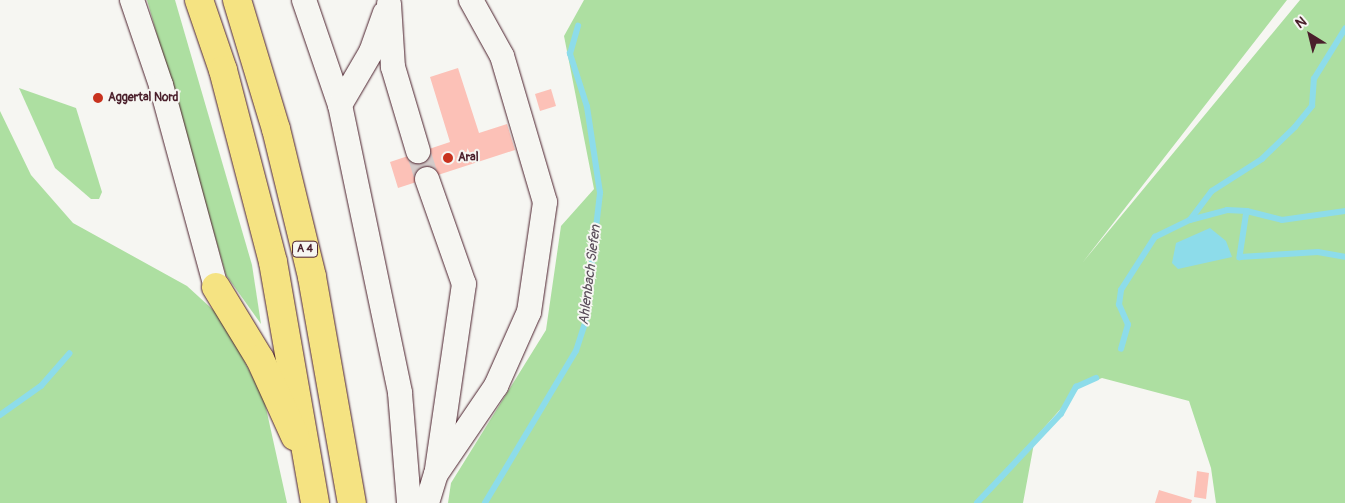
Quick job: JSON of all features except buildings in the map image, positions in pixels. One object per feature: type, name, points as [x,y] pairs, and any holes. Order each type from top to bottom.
[{"type":"highway","points":[[199,0],[222,70],[273,262],[315,503]]},
{"type":"highway","name":"A 4","points":[[237,0],[276,129],[312,277],[352,503]]},
{"type":"highway","points":[[216,287],[260,359],[311,472]]},
{"type":"lane","points":[[132,0],[160,85],[216,287]]},
{"type":"lane","points":[[304,0],[340,105],[400,393],[409,503]]},
{"type":"lane","points":[[436,474],[496,386],[529,312],[545,202],[502,56],[471,0]]},
{"type":"lane","points":[[340,105],[371,52],[395,2]]},
{"type":"lane","points":[[395,2],[393,67],[418,151]]},
{"type":"lane","points":[[427,179],[464,284],[436,474],[427,503]]},
{"type":"green space","points":[[147,0],[175,0],[252,265],[261,324],[226,275]]},
{"type":"green space","points":[[584,0],[1287,0],[1083,262],[1300,0],[1345,0],[1345,503],[1216,503],[1211,468],[1189,401],[1102,378],[1080,387],[1035,438],[1023,503],[448,503],[451,483],[546,330],[561,226],[594,189],[564,36]]},
{"type":"green space","points":[[19,88],[76,108],[102,192],[99,199],[91,199],[55,168]]},
{"type":"green space","points":[[0,111],[31,175],[73,223],[187,286],[222,318],[264,399],[287,503],[0,503]]},
{"type":"water","points":[[1210,228],[1226,241],[1232,257],[1178,269],[1172,263],[1176,243]]},
{"type":"waterway","name":"Ahlenbach Siefen","points":[[485,503],[576,351],[585,323],[600,193],[587,107],[570,54],[578,26]]},
{"type":"waterway","points":[[1190,220],[1212,191],[1262,159],[1295,127],[1312,106],[1314,79],[1345,29]]},
{"type":"waterway","points":[[1121,349],[1128,325],[1119,305],[1121,290],[1155,237],[1190,220],[1227,210],[1247,211],[1240,257],[1318,252],[1345,257]]},
{"type":"waterway","points":[[1247,211],[1282,220],[1345,211]]},
{"type":"waterway","points":[[0,415],[41,386],[69,354]]},
{"type":"waterway","points":[[977,503],[1061,414],[1076,387],[1096,378]]},
{"type":"tunnel","points":[[418,151],[427,179]]},
{"type":"place","name":"Aggertal Nord","points":[[98,98]]},
{"type":"place","name":"Aral","points":[[448,158]]}]
